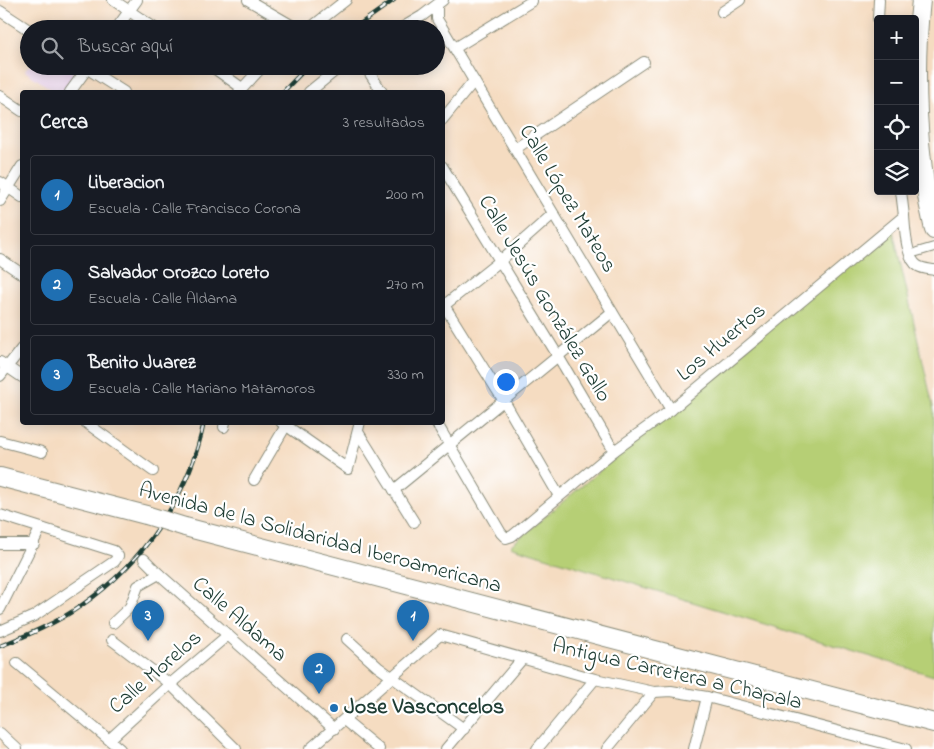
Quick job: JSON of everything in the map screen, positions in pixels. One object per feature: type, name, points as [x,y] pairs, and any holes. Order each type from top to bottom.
[{"type":"highway","points":[[921,0],[918,77],[924,174],[931,200],[934,230]]},
{"type":"highway","name":"Avenida de la Solidaridad Iberoamericana","points":[[0,477],[934,723]]},
{"type":"street","points":[[114,0],[143,20]]},
{"type":"street","points":[[122,20],[137,0]]},
{"type":"street","points":[[248,0],[282,20]]},
{"type":"street","points":[[320,20],[346,0]]},
{"type":"street","points":[[722,12],[740,0]]},
{"type":"street","points":[[878,15],[879,0]]},
{"type":"street","points":[[455,48],[532,1]]},
{"type":"street","points":[[414,20],[440,3]]},
{"type":"street","name":"Calle López Mateos","points":[[439,20],[440,3]]},
{"type":"street","points":[[0,11],[20,24]]},
{"type":"street","name":"Calle López Mateos","points":[[445,31],[671,410]]},
{"type":"street","points":[[515,149],[644,62]]},
{"type":"street","points":[[71,90],[81,75]]},
{"type":"street","points":[[98,75],[121,90]]},
{"type":"street","points":[[222,75],[240,90],[254,75]]},
{"type":"street","points":[[311,90],[330,75]]},
{"type":"street","points":[[371,75],[381,90]]},
{"type":"street","points":[[445,116],[474,81]]},
{"type":"street","points":[[0,96],[20,111]]},
{"type":"street","points":[[0,201],[20,169]]},
{"type":"street","name":"Calle Jesús González Gallo","points":[[445,171],[614,451]]},
{"type":"street","points":[[0,182],[20,196]]},
{"type":"street","points":[[901,195],[908,249],[913,262],[921,268],[934,270]]},
{"type":"street","points":[[445,303],[500,261],[553,214]]},
{"type":"street","name":"Los Huertos","points":[[450,446],[501,533],[506,538],[512,536],[614,451],[671,410],[904,216]]},
{"type":"street","points":[[918,252],[934,247]]},
{"type":"street","points":[[0,259],[20,273]]},
{"type":"street","points":[[445,308],[504,401],[559,496]]},
{"type":"street","points":[[394,490],[612,312]]},
{"type":"street","points":[[0,376],[3,364],[20,350]]},
{"type":"street","points":[[3,364],[20,377]]},
{"type":"street","points":[[89,425],[153,471]]},
{"type":"street","points":[[254,480],[284,425]]},
{"type":"street","points":[[288,425],[348,469],[359,427]]},
{"type":"street","points":[[438,425],[450,446]]},
{"type":"street","points":[[359,427],[414,522]]},
{"type":"street","points":[[0,441],[42,452]]},
{"type":"street","points":[[0,515],[114,551],[118,556],[115,561],[34,616],[8,629],[0,630]]},
{"type":"street","points":[[0,609],[40,529]]},
{"type":"street","points":[[0,544],[34,544]]},
{"type":"street","name":"Calle Aldama","points":[[144,559],[334,729]]},
{"type":"street","points":[[113,623],[130,606],[138,586],[159,574]]},
{"type":"street","name":"Calle Morelos","points":[[110,739],[170,684],[228,635]]},
{"type":"street","name":"Antigua Carretera a Chapala","points":[[393,677],[440,635],[595,679],[654,692],[670,691],[707,697],[906,749]]},
{"type":"street","points":[[347,639],[378,667],[464,729]]},
{"type":"street","points":[[112,640],[170,684],[236,749]]},
{"type":"street","points":[[446,749],[524,658]]},
{"type":"street","points":[[16,663],[120,749]]},
{"type":"street","points":[[310,749],[393,677]]},
{"type":"street","points":[[537,749],[595,679]]},
{"type":"street","points":[[607,749],[654,692]]},
{"type":"street","points":[[694,749],[707,697]]},
{"type":"street","points":[[344,720],[379,749]]},
{"type":"street","points":[[0,733],[17,749]]},
{"type":"shaded area","points":[[31,75],[77,75],[66,90],[52,90]]},
{"type":"green space","points":[[892,226],[934,411],[934,676],[510,546]]},
{"type":"railway","points":[[366,20],[394,0]]},
{"type":"railway","points":[[285,90],[299,75]]},
{"type":"railway","points":[[0,646],[63,617],[104,588],[125,569],[160,526],[175,501],[187,476],[203,425]]},
{"type":"place","name":"Benito Juarez","points":[[148,641]]},
{"type":"place","name":"Liberacion","points":[[413,641]]},
{"type":"place","name":"Salvador Orozco Loreto","points":[[319,694]]},
{"type":"place","name":"Jose Vasconcelos","points":[[334,708]]}]
